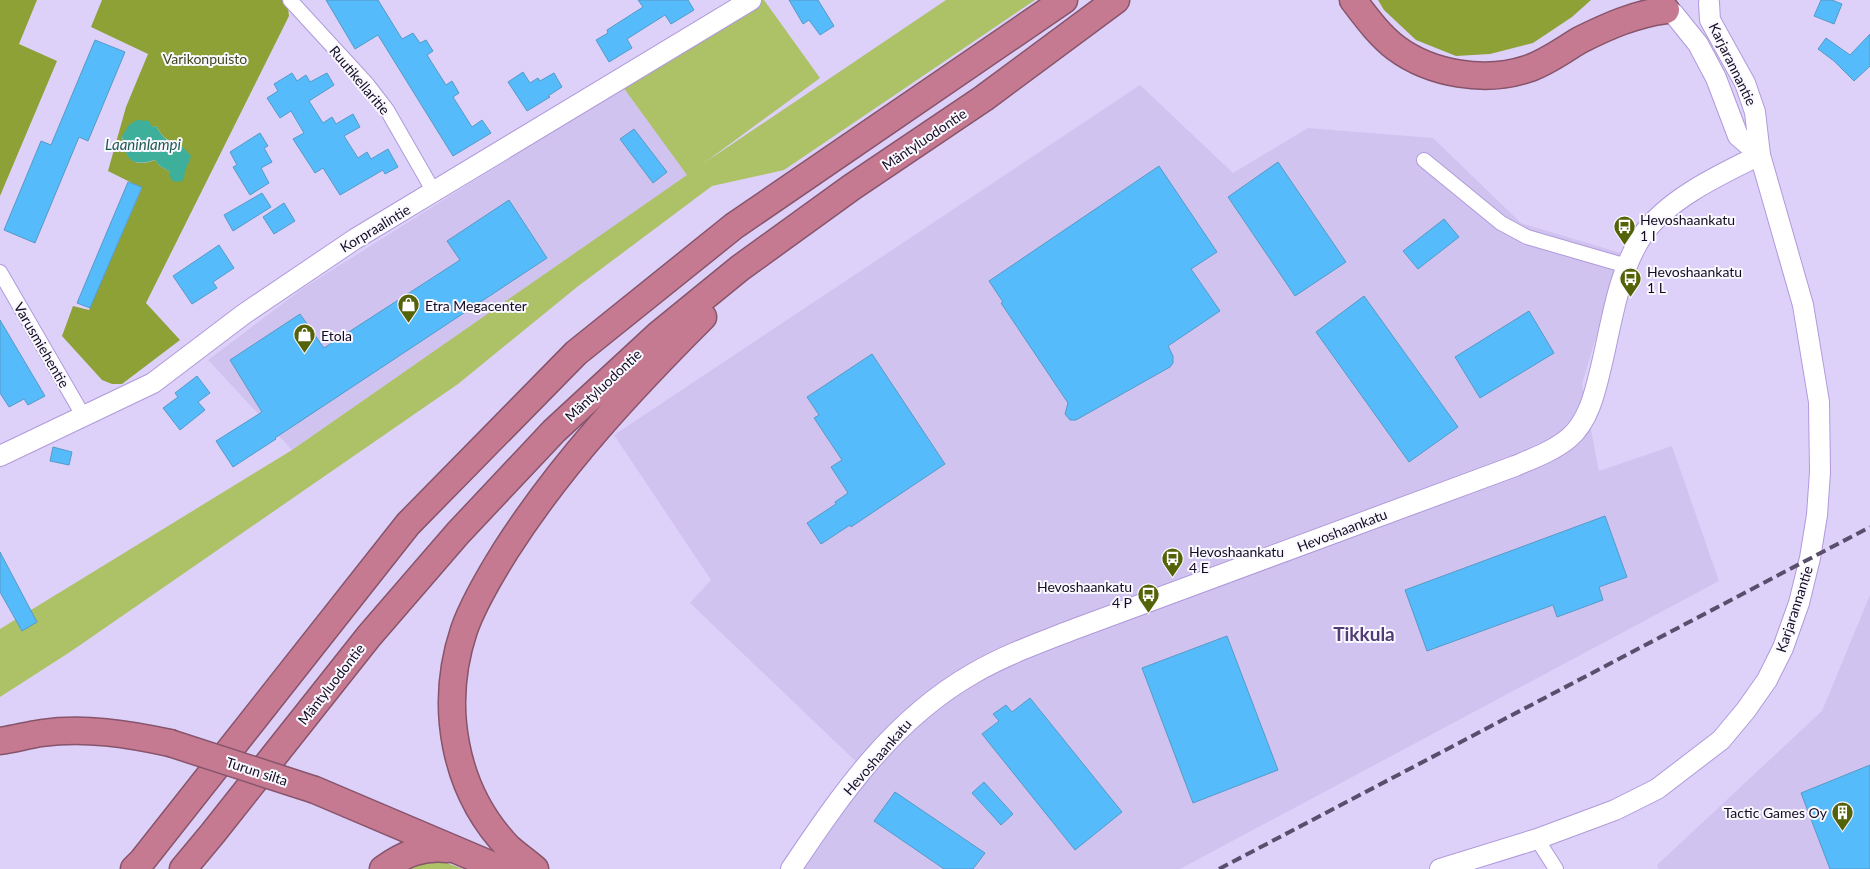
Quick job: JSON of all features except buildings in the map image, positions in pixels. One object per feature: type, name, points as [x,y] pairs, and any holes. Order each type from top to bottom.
[{"type":"highway","points":[[134,869],[408,524],[576,353],[734,226],[1064,0]]},
{"type":"highway","name":"Mäntyluodontie","points":[[183,869],[369,636],[458,533],[554,431],[659,334],[740,268],[852,187],[984,98],[1116,0]]},
{"type":"highway","points":[[1353,0],[1376,29],[1396,48],[1420,62],[1450,72],[1472,76],[1527,69],[1630,17],[1665,8]]},
{"type":"highway","points":[[1580,41],[1620,0]]},
{"type":"highway","points":[[535,869],[509,848],[487,821],[466,780],[454,742],[450,711],[453,675],[464,629],[489,577],[525,521],[582,446],[669,351],[734,286],[740,268]]},
{"type":"highway","name":"Turun silta","points":[[0,741],[43,733],[90,731],[128,734],[170,743],[315,790],[501,869]]},
{"type":"highway","points":[[383,869],[416,850],[436,848],[459,850]]},
{"type":"street","name":"Ruutikellaritie","points":[[290,0],[367,84],[387,110],[434,192]]},
{"type":"street","name":"Korpraalintie","points":[[0,456],[84,418],[153,383],[252,309],[355,239],[750,0]]},
{"type":"street","points":[[1665,8],[1688,14],[1700,10],[1710,2]]},
{"type":"street","name":"Karjarannantie","points":[[1440,869],[1537,839],[1615,810],[1657,789],[1721,740],[1746,710],[1767,680],[1783,648],[1799,603],[1810,558],[1817,515],[1820,472],[1819,402],[1803,305],[1760,155],[1756,112],[1745,83],[1710,20],[1710,2]]},
{"type":"street","name":"Karjarannantie","points":[[1665,8],[1698,44],[1716,78],[1738,136],[1760,155]]},
{"type":"street","name":"Hevoshaankatu","points":[[791,869],[838,801],[890,738],[940,694],[974,673],[1009,656],[1072,630],[1548,453],[1570,437],[1584,418],[1593,397],[1622,278],[1642,236],[1659,217],[1679,201],[1720,174],[1760,155]]},
{"type":"street","points":[[1424,160],[1501,223],[1527,237],[1627,266]]},
{"type":"street","name":"Varusmiehentie","points":[[0,272],[84,418]]},
{"type":"street","points":[[1537,839],[1556,869]]},
{"type":"shaded area","points":[[751,0],[764,0],[820,78],[704,163],[946,0],[1035,0],[784,170],[712,186],[577,287],[458,384],[70,652],[0,697],[0,629],[292,450],[687,175],[623,87]]},
{"type":"shaded area","points":[[1140,85],[1233,173],[1308,128],[1433,138],[1521,223],[1621,253],[1582,384],[1599,471],[1672,446],[1719,581],[1180,869],[802,869],[870,775],[690,603],[711,580],[614,435]]},
{"type":"shaded area","points":[[623,87],[688,175],[292,450],[208,360],[302,289]]},
{"type":"shaded area","points":[[1870,595],[1870,869],[1659,869],[1657,865],[1822,711]]},
{"type":"shaded area","points":[[436,859],[463,869],[403,869]]},
{"type":"green space","points":[[0,0],[37,0],[19,44],[57,61],[0,196]]},
{"type":"green space","name":"Varikonpuisto","points":[[102,0],[287,0],[289,16],[146,303],[180,340],[122,384],[112,384],[102,380],[62,336],[73,306],[89,310],[142,188],[108,171],[126,107],[148,54],[91,27]],"holes":[[[156,126],[167,140],[178,142],[190,156],[186,166],[171,176],[169,171],[160,166],[155,160],[141,163],[136,162],[131,160],[126,151],[122,136]]]},
{"type":"green space","points":[[1378,0],[1591,0],[1572,17],[1533,43],[1490,54],[1456,56],[1416,40],[1384,10]]},
{"type":"water","name":"Laaninlampi","points":[[137,120],[149,121],[152,127],[156,126],[165,138],[178,142],[191,156],[185,170],[184,180],[177,182],[171,180],[169,171],[160,166],[155,160],[140,163],[131,160],[125,151],[122,136],[129,125]]},
{"type":"railway","points":[[1219,869],[1870,527]]},
{"type":"place","name":"Hevoshaankatu 1 I","points":[[1624,246]]},
{"type":"place","name":"Hevoshaankatu 1 L","points":[[1631,298]]},
{"type":"place","name":"Etra Megacenter","points":[[409,324]]},
{"type":"place","name":"Etola","points":[[305,354]]},
{"type":"place","name":"Hevoshaankatu 4 E","points":[[1173,578]]},
{"type":"place","name":"Hevoshaankatu 4 P","points":[[1148,613]]},
{"type":"place","name":"Tactic Games Oy","points":[[1843,831]]},
{"type":"district","name":"Tikkula","points":[[1364,633]]}]
